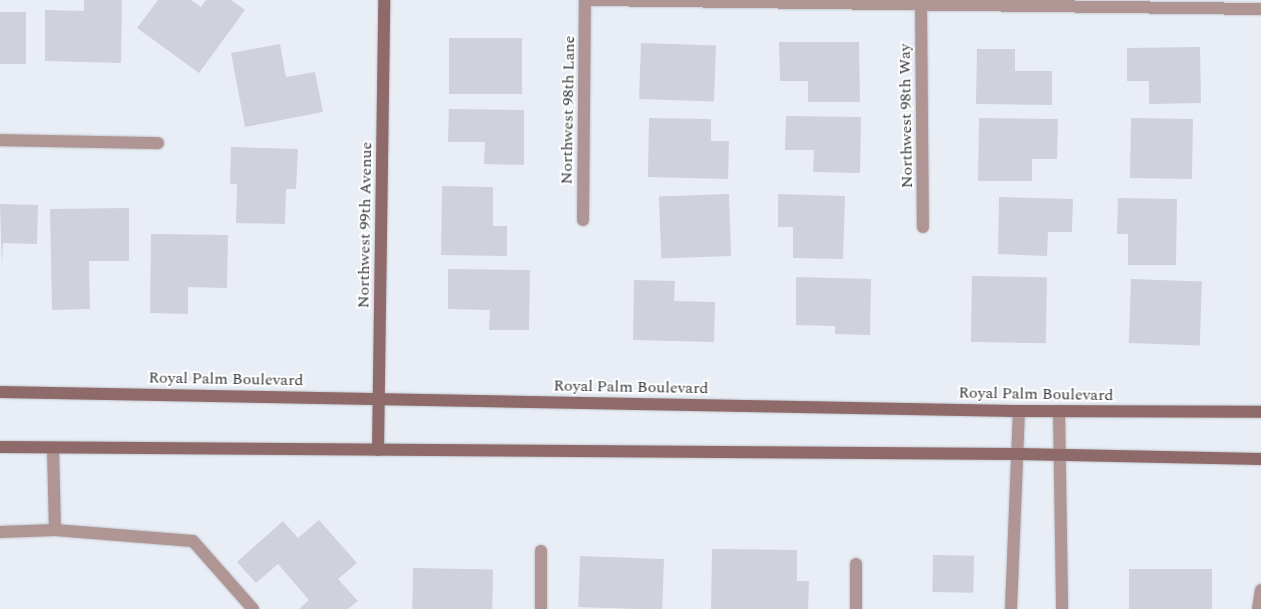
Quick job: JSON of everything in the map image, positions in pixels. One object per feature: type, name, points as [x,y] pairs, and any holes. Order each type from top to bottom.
[{"type":"main road","name":"Northwest 99th Avenue","points":[[378,450],[384,0]]},
{"type":"main road","name":"Royal Palm Boulevard","points":[[0,392],[1019,411],[1261,412]]},
{"type":"main road","points":[[0,447],[1018,454],[1261,459]]},
{"type":"street","name":"Northwest 98th Lane","points":[[583,220],[585,0]]},
{"type":"street","points":[[591,0],[1261,9]]},
{"type":"street","name":"Northwest 98th Way","points":[[921,5],[923,227]]},
{"type":"street","points":[[0,140],[158,143]]},
{"type":"street","points":[[1011,609],[1019,411]]},
{"type":"street","points":[[1060,411],[1062,609]]},
{"type":"street","points":[[53,448],[55,530]]},
{"type":"street","points":[[0,532],[55,530],[193,541],[253,609]]},
{"type":"street","points":[[542,551],[542,609]]},
{"type":"street","points":[[856,564],[856,609]]},
{"type":"street","points":[[1258,609],[1261,590]]},
{"type":"building","points":[[84,0],[122,0],[121,63],[45,61],[45,10],[84,11]]},
{"type":"building","points":[[158,0],[191,0],[201,7],[206,0],[231,0],[245,10],[199,73],[137,28]]},
{"type":"building","points":[[0,12],[26,12],[26,64],[0,64]]},
{"type":"building","points":[[449,38],[522,38],[522,94],[449,94]]},
{"type":"building","points":[[779,42],[859,42],[860,102],[808,102],[808,81],[780,81]]},
{"type":"building","points":[[641,43],[716,46],[714,102],[639,99]]},
{"type":"building","points":[[280,44],[286,77],[315,72],[323,112],[245,127],[231,53]]},
{"type":"building","points":[[1200,47],[1201,103],[1149,104],[1149,81],[1127,81],[1127,48]]},
{"type":"building","points":[[977,49],[1015,49],[1015,71],[1052,71],[1052,105],[976,104]]},
{"type":"building","points":[[449,109],[524,110],[524,165],[484,164],[485,142],[448,142]]},
{"type":"building","points":[[786,116],[861,117],[860,173],[813,172],[814,150],[785,150]]},
{"type":"building","points":[[649,118],[711,119],[711,141],[729,141],[728,179],[648,177]]},
{"type":"building","points":[[979,118],[1058,119],[1057,159],[1032,159],[1032,181],[978,181]]},
{"type":"building","points":[[1131,118],[1193,119],[1192,179],[1130,178]]},
{"type":"building","points":[[231,147],[298,149],[296,189],[286,189],[285,224],[236,223],[237,184],[230,184]]},
{"type":"building","points":[[442,186],[493,187],[493,226],[507,226],[507,256],[441,255]]},
{"type":"building","points":[[729,194],[731,256],[661,258],[659,196]]},
{"type":"building","points":[[778,194],[845,196],[843,259],[793,258],[793,227],[778,227]]},
{"type":"building","points":[[999,197],[1073,199],[1072,232],[1048,232],[1047,256],[998,254]]},
{"type":"building","points":[[1118,198],[1177,199],[1176,265],[1128,265],[1128,234],[1117,234]]},
{"type":"building","points":[[0,204],[38,205],[37,244],[3,243],[2,266]]},
{"type":"building","points":[[129,208],[129,261],[89,261],[90,309],[52,310],[50,209]]},
{"type":"building","points":[[151,234],[228,235],[227,288],[188,287],[188,314],[150,313]]},
{"type":"building","points":[[448,269],[530,270],[529,330],[489,330],[490,310],[448,309]]},
{"type":"building","points":[[972,276],[1047,277],[1046,343],[971,342]]},
{"type":"building","points":[[796,277],[871,279],[870,335],[835,334],[835,326],[796,325]]},
{"type":"building","points":[[1131,279],[1202,281],[1200,345],[1129,343]]},
{"type":"building","points":[[634,280],[675,281],[674,301],[715,302],[714,342],[633,340]]},
{"type":"building","points":[[319,520],[357,563],[338,579],[358,601],[348,609],[299,609],[309,600],[278,564],[256,583],[237,562],[283,521],[298,538]]},
{"type":"building","points":[[712,549],[797,550],[797,581],[809,581],[808,609],[711,609]]},
{"type":"building","points":[[933,555],[974,556],[973,593],[932,592]]},
{"type":"building","points":[[580,556],[664,559],[662,609],[578,607]]},
{"type":"building","points":[[413,568],[493,569],[492,609],[412,609]]},
{"type":"building","points":[[1129,569],[1212,569],[1212,609],[1129,609]]}]
